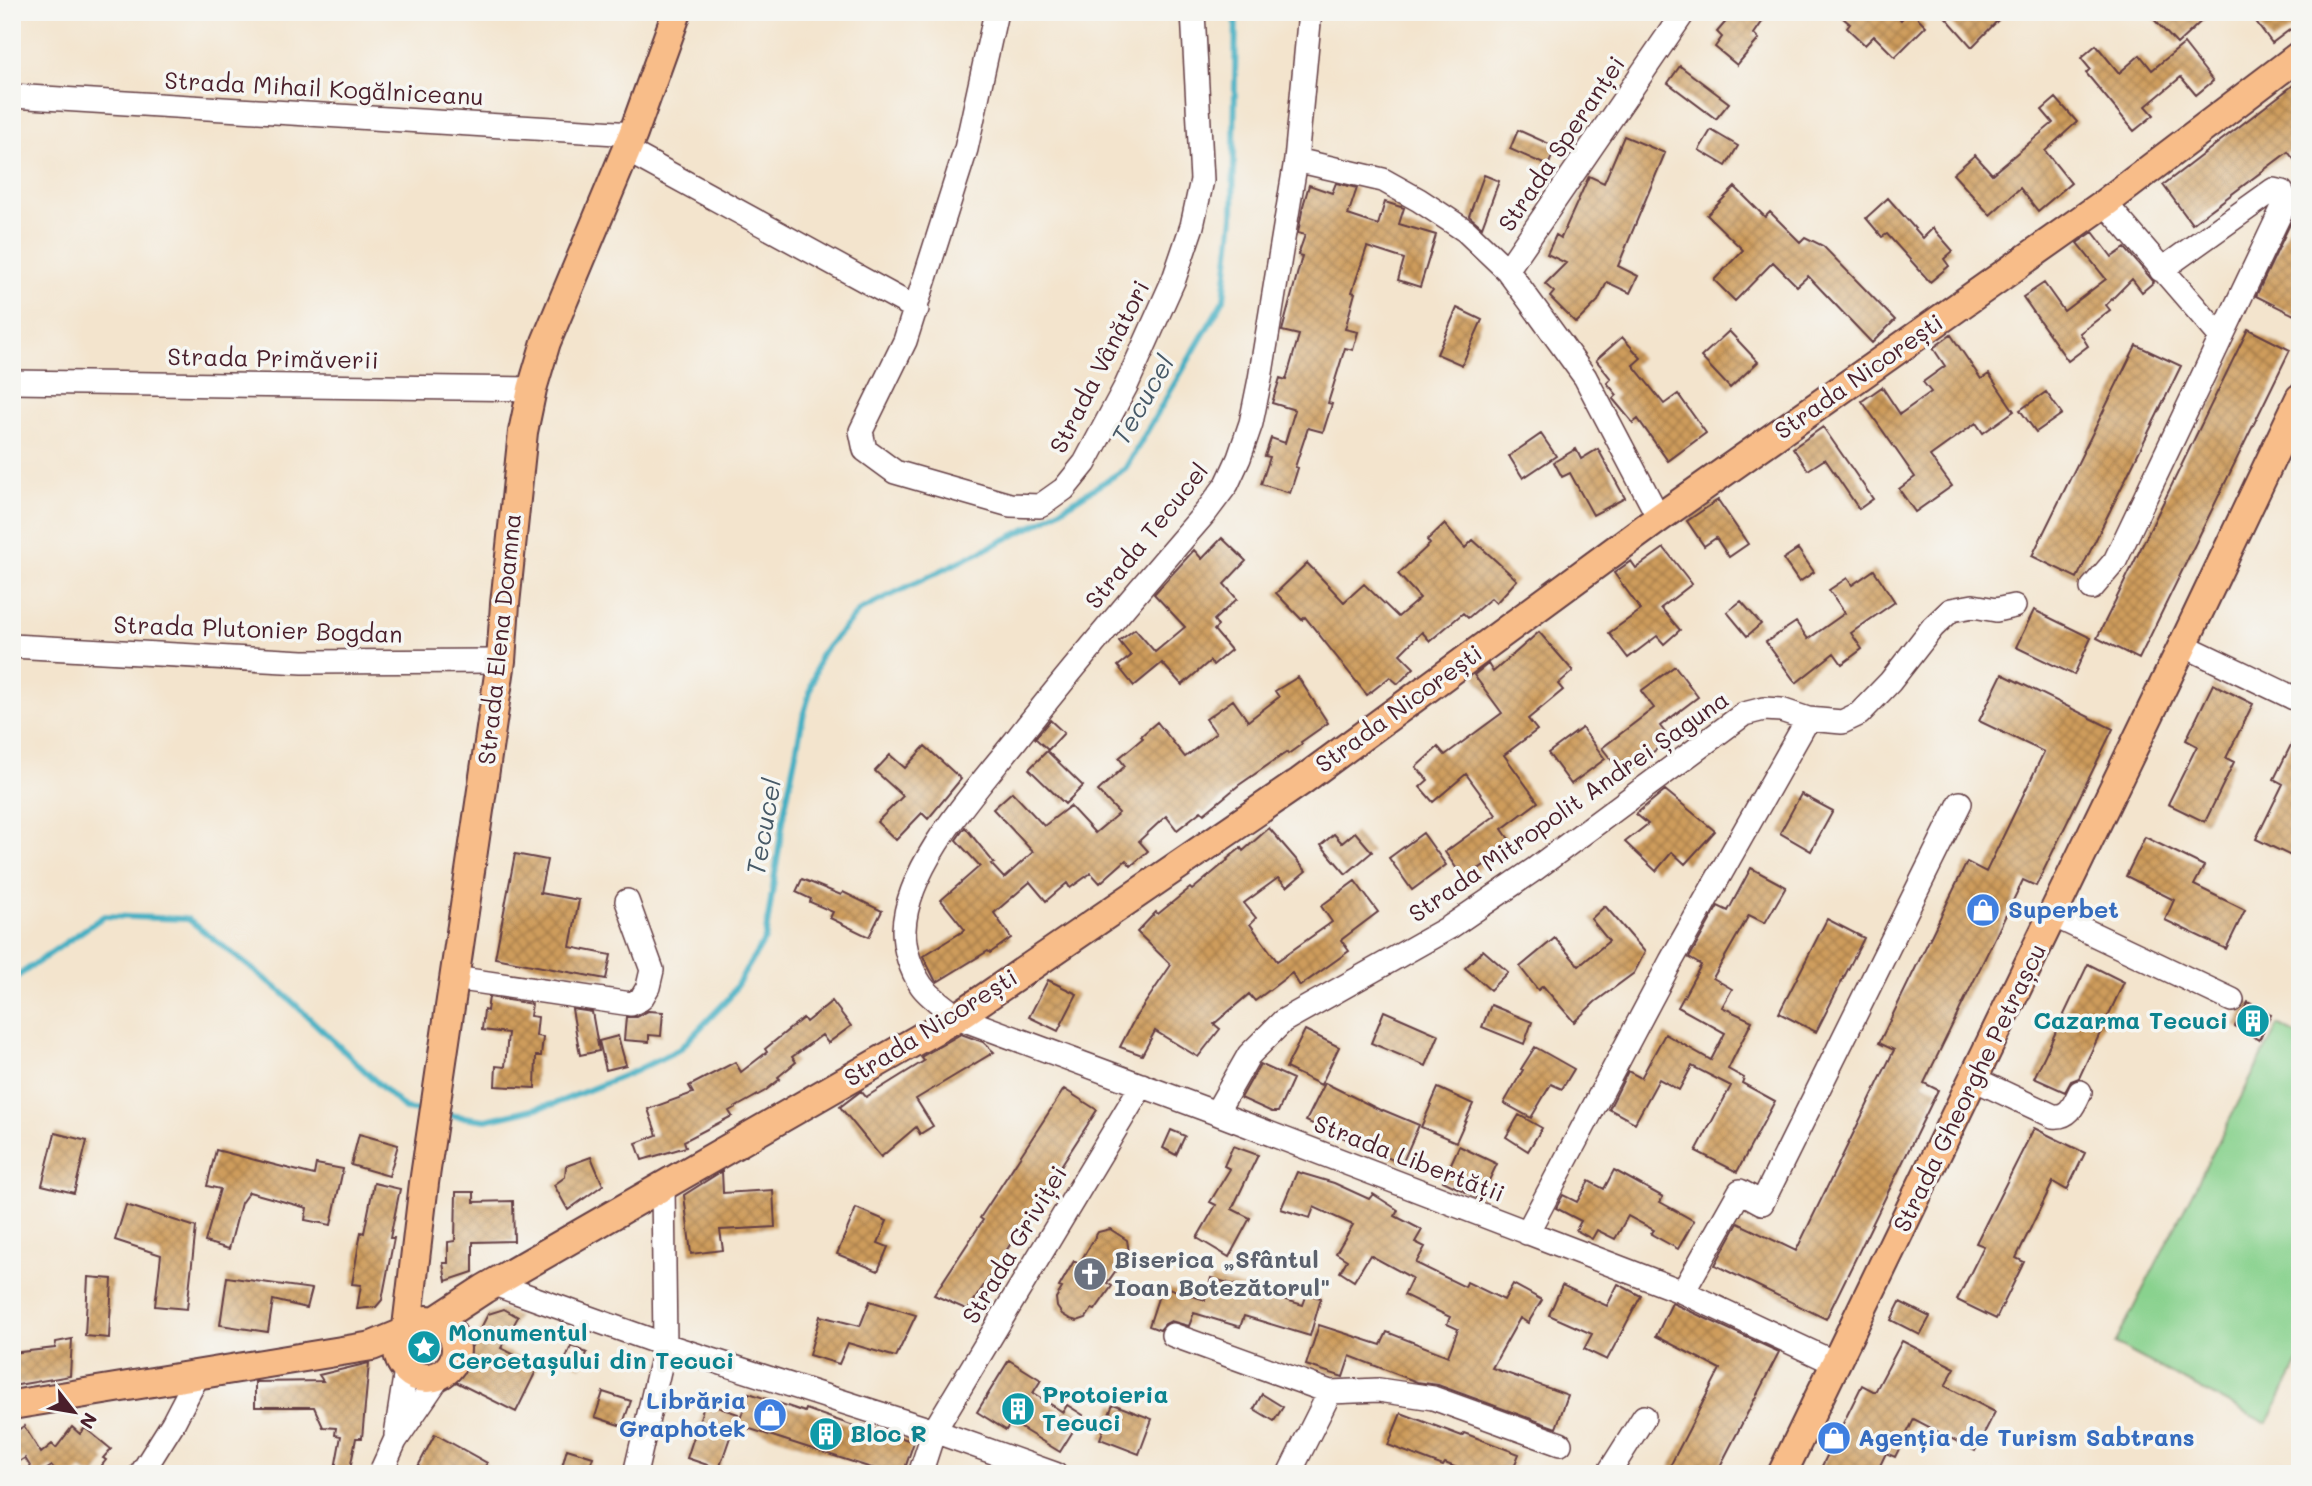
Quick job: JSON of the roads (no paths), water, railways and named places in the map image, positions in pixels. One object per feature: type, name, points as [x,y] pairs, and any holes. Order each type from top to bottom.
[{"type":"main road","name":"Strada Elena Doamna","points":[[417,1326],[424,1183],[501,661],[523,432],[547,342],[629,142],[677,12]]},
{"type":"main road","name":"Strada Nicorești","points":[[12,1405],[372,1346],[417,1326],[489,1286],[957,1017],[1300,782],[1659,518],[2105,203],[2288,70],[2300,55]]},
{"type":"main road","name":"Strada Gheorghe Petrașcu","points":[[1782,1474],[2300,398]]},
{"type":"main road","name":"Strada Nicorești","points":[[441,1374],[454,1360],[455,1340],[463,1322],[489,1286]]},
{"type":"main road","points":[[441,1374],[423,1378],[417,1326],[444,1325],[455,1340]]},
{"type":"street","name":"Strada Vânători","points":[[996,12],[966,149],[917,309],[905,341],[861,430],[864,450],[895,472],[1010,505],[1041,506],[1064,489],[1085,463],[1126,386],[1174,279],[1192,226],[1202,180],[1192,12]]},
{"type":"street","name":"Strada Tecucel","points":[[957,1017],[922,987],[907,954],[904,929],[912,894],[925,864],[946,829],[1060,683],[1206,512],[1227,484],[1240,458],[1260,379],[1296,160],[1310,12]]},
{"type":"street","name":"Strada Speranței","points":[[1507,270],[1684,12]]},
{"type":"street","name":"Strada Mihail Kogălniceanu","points":[[12,96],[629,142]]},
{"type":"street","points":[[629,142],[742,215],[917,309]]},
{"type":"street","points":[[1296,160],[1383,180],[1466,231],[1507,270],[1584,377],[1659,518]]},
{"type":"street","points":[[2092,588],[2115,561],[2286,201],[2282,192],[2273,190],[2161,270]]},
{"type":"street","points":[[2105,203],[2220,336]]},
{"type":"street","name":"Strada Primăverii","points":[[12,382],[533,388]]},
{"type":"street","name":"Strada Mitropolit Andrei Șaguna","points":[[1216,1112],[1249,1055],[1283,1021],[1450,927],[1535,869],[1744,714],[1764,709],[1781,710],[1808,719],[1842,722],[1859,714],[1890,682],[1933,627],[1951,610],[1973,606],[1996,610],[2014,606]]},
{"type":"street","points":[[2183,645],[2300,701]]},
{"type":"street","name":"Strada Plutonier Bogdan","points":[[12,646],[303,662],[501,661]]},
{"type":"street","points":[[1527,1233],[1671,961],[1808,719]]},
{"type":"street","points":[[1683,1292],[1740,1191],[1762,1203],[1960,803]]},
{"type":"street","points":[[454,978],[631,1004],[641,999],[648,987],[652,970],[627,901]]},
{"type":"street","points":[[2053,915],[2232,1000]]},
{"type":"street","name":"Strada Libertății","points":[[957,1017],[1216,1112],[1683,1292],[1836,1364]]},
{"type":"street","points":[[1974,1079],[2053,1116],[2065,1115],[2080,1092]]},
{"type":"street","name":"Strada Griviței","points":[[920,1474],[934,1431],[1142,1085]]},
{"type":"street","points":[[635,1474],[665,1345],[663,1186]]},
{"type":"street","points":[[489,1286],[934,1431],[1055,1474]]},
{"type":"street","name":"Strada Elena Doamna","points":[[396,1441],[417,1326]]},
{"type":"street","points":[[1173,1335],[1330,1392],[1379,1390],[1433,1398],[1560,1444]]},
{"type":"street","points":[[141,1474],[173,1423],[199,1373]]},
{"type":"street","name":"Strada Elena Doamna","points":[[380,1474],[396,1441],[441,1374]]},
{"type":"street","points":[[1289,1474],[1330,1392]]},
{"type":"street","points":[[1608,1474],[1644,1417]]},
{"type":"waterway","name":"Tecucel","points":[[441,1114],[486,1120],[554,1104],[633,1072],[680,1049],[729,998],[765,939],[785,808],[803,717],[820,655],[860,610],[1039,523],[1125,469],[1224,299],[1233,217],[1236,12]]},
{"type":"waterway","name":"Tecucel","points":[[12,980],[104,916],[188,919],[283,993],[405,1109],[427,1112]]},
{"type":"place","name":"Superbet","points":[[1983,910]]},
{"type":"place","name":"Cazarma Tecuci","points":[[2253,1021]]},
{"type":"place","name":"Biserica „Sfântul Ioan Botezătorul\"","points":[[1090,1274]]},
{"type":"place","name":"Monumentul Cercetașului din Tecuci","points":[[424,1347]]},
{"type":"place","name":"Protoieria Tecuci","points":[[1018,1409]]},
{"type":"place","name":"Librăria Graphotek","points":[[770,1415]]},
{"type":"place","name":"Bloc R","points":[[826,1434]]},
{"type":"place","name":"Agenția de Turism Sabtrans","points":[[1834,1438]]}]
